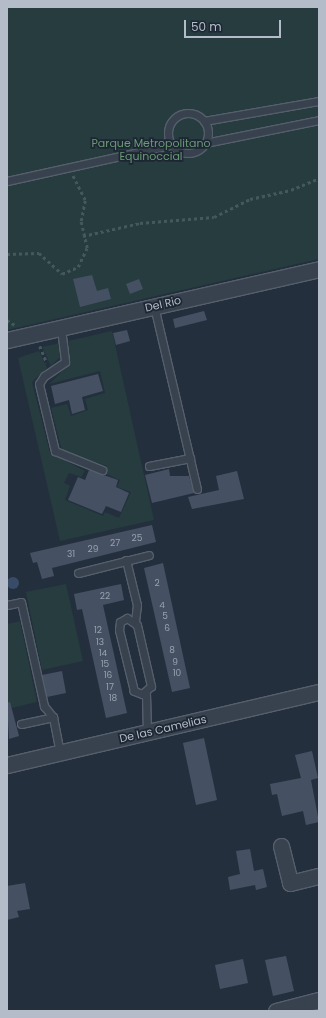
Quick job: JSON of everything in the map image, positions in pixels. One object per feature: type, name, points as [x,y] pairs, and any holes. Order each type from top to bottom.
[{"type":"street","name":"Del Rio","points":[[7,340],[319,269]]},
{"type":"street","name":"De las Camelias","points":[[7,765],[319,692]]},
{"type":"street","points":[[281,846],[290,882],[319,876]]},
{"type":"street","points":[[276,1011],[319,1000]]},
{"type":"lane","points":[[204,121],[319,101]]},
{"type":"lane","points":[[205,143],[207,128],[204,121],[191,113],[176,117],[168,130],[171,145],[177,150],[192,152],[205,143],[319,120]]},
{"type":"lane","points":[[7,181],[171,145]]},
{"type":"lane","points":[[154,306],[197,489]]},
{"type":"lane","points":[[61,328],[66,356],[61,366],[39,384],[55,451],[102,470]]},
{"type":"lane","points":[[149,466],[190,458]]},
{"type":"lane","points":[[78,573],[150,555]]},
{"type":"lane","points":[[126,560],[137,606],[135,621],[151,686],[146,693],[147,733]]},
{"type":"lane","points":[[7,605],[21,602],[44,706],[53,717],[60,753]]},
{"type":"lane","points":[[135,621],[123,619],[119,630],[134,690],[146,693]]},
{"type":"lane","points":[[21,724],[53,717]]},
{"type":"path","points":[[7,254],[39,253],[62,274],[68,274],[86,255],[83,236],[85,200],[69,168]]},
{"type":"path","points":[[83,236],[140,223],[214,217],[250,199],[291,190],[319,178]]},
{"type":"path","points":[[35,334],[52,373]]},
{"type":"green space","name":"Parque Metropolitano Equinoccial","points":[[7,7],[319,7],[319,259],[7,330]]},
{"type":"green space","points":[[112,331],[154,520],[60,541],[18,358],[39,351],[47,368],[32,382],[50,453],[85,471],[81,477],[69,473],[64,483],[70,486],[65,500],[103,516],[105,512],[119,518],[131,492],[117,487],[120,480],[104,473],[107,466],[62,451],[51,408],[67,404],[71,416],[88,410],[85,399],[105,393],[100,371],[49,384],[70,364],[68,341]]},
{"type":"green space","points":[[60,343],[62,355],[51,366],[42,347]]},
{"type":"green space","points":[[66,584],[83,661],[42,670],[26,592]]},
{"type":"green space","points":[[20,621],[37,702],[7,709],[7,624]]},
{"type":"water","points":[[11,577],[15,577],[19,583],[15,589],[11,589],[7,585],[7,581]]},
{"type":"building","points":[[92,275],[97,291],[108,288],[111,299],[80,307],[73,279]]},
{"type":"building","points":[[139,279],[143,289],[130,294],[126,284]]},
{"type":"building","points":[[204,311],[207,320],[175,328],[173,319]]},
{"type":"building","points":[[127,330],[130,341],[116,345],[113,333]]},
{"type":"building","points":[[98,374],[103,391],[82,397],[85,410],[72,414],[69,400],[55,404],[51,386]]},
{"type":"building","points":[[169,469],[170,476],[189,476],[194,493],[152,503],[145,475]]},
{"type":"building","points":[[89,470],[118,480],[116,487],[129,493],[121,512],[106,506],[102,514],[68,500],[78,477],[85,480]]},
{"type":"building","points":[[237,471],[244,499],[192,509],[188,497],[219,490],[216,476]]},
{"type":"building","points":[[152,525],[156,542],[52,568],[54,576],[42,579],[37,562],[33,563],[30,553]]},
{"type":"building","points":[[163,563],[190,688],[172,692],[144,568]]},
{"type":"building","points":[[121,584],[124,600],[103,605],[127,713],[106,718],[82,609],[77,610],[74,594]]},
{"type":"building","points":[[62,671],[66,693],[47,697],[42,675]]},
{"type":"building","points":[[10,702],[19,736],[9,739],[7,703]]},
{"type":"building","points":[[204,738],[217,800],[196,805],[183,743]]},
{"type":"building","points":[[312,751],[318,778],[311,780],[319,822],[306,825],[303,811],[282,816],[277,794],[272,795],[270,784],[301,778],[295,755]]},
{"type":"building","points":[[250,849],[254,871],[263,869],[267,887],[256,890],[255,885],[230,890],[228,877],[240,874],[236,851]]},
{"type":"building","points":[[25,883],[30,909],[17,911],[19,917],[7,920],[7,886]]},
{"type":"building","points":[[286,956],[294,991],[273,996],[265,960]]},
{"type":"building","points":[[243,959],[248,983],[220,989],[215,965]]}]
